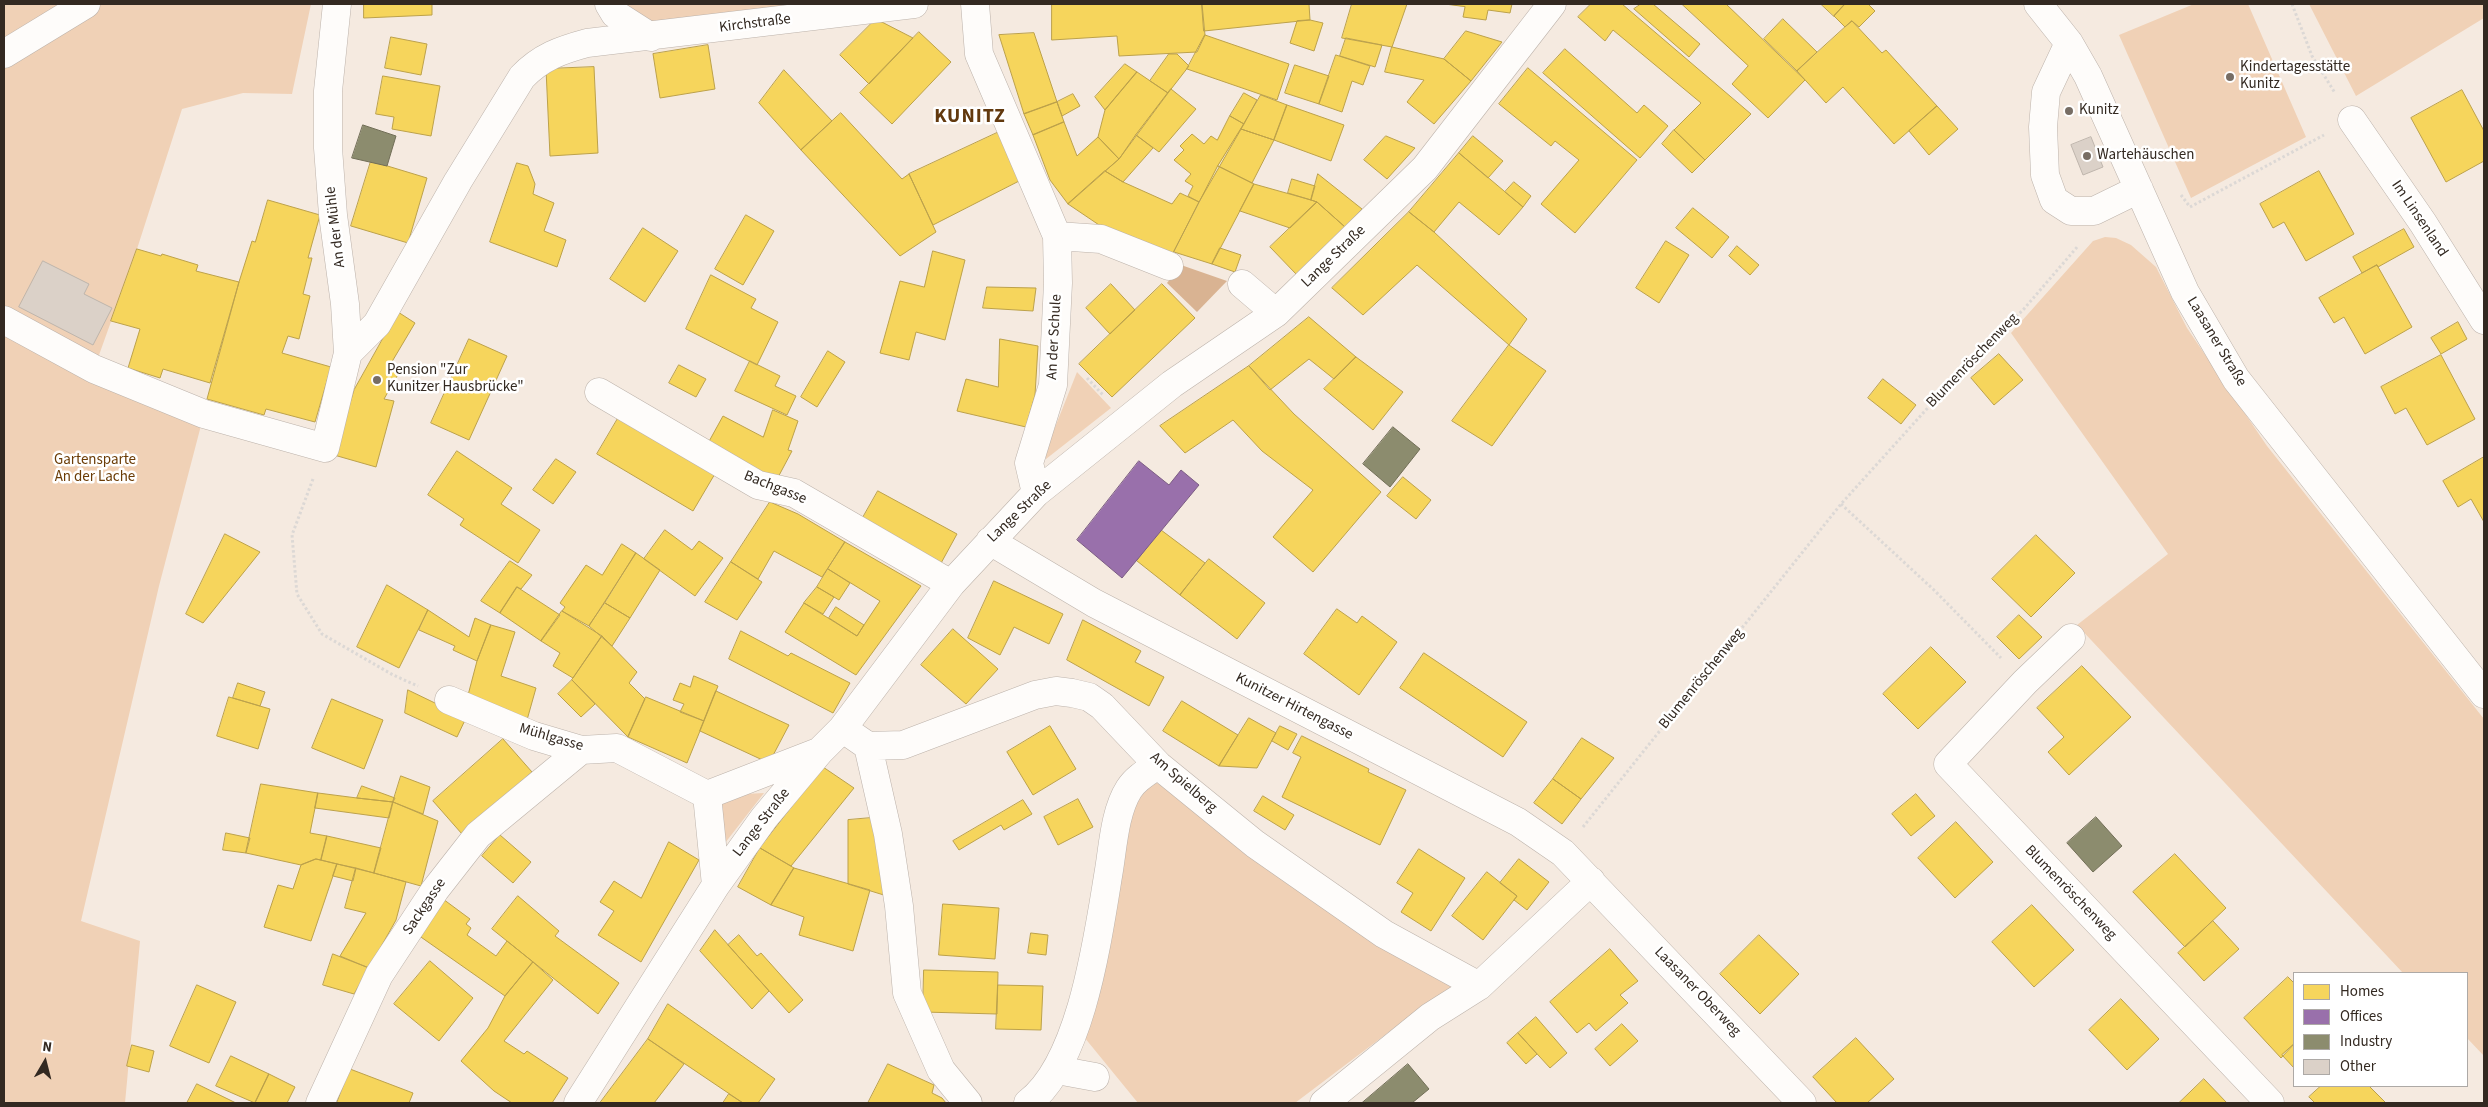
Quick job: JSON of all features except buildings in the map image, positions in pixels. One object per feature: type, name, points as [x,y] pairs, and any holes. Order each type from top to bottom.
[{"type":"street","points":[[4,54],[86,4]]},
{"type":"street","name":"An der Mühle","points":[[325,448],[348,354],[345,304],[332,215],[328,148],[328,91],[337,4]]},
{"type":"street","points":[[608,4],[615,14],[651,37]]},
{"type":"street","name":"Kirchstraße","points":[[348,354],[377,324],[458,181],[522,78],[535,63],[559,51],[586,43],[651,37],[914,4]]},
{"type":"street","name":"An der Schule","points":[[975,4],[979,54],[1057,236],[1058,283],[1053,385],[1029,463],[1036,493]]},
{"type":"street","name":"Lange Straße","points":[[578,1103],[716,885],[764,818],[820,751],[842,729],[951,584],[1036,493],[1172,384],[1276,313],[1425,168],[1552,4]]},
{"type":"street","name":"Laasaner Straße","points":[[2038,4],[2069,43],[2088,76],[2186,292],[2236,379],[2484,694]]},
{"type":"street","points":[[2069,43],[2046,92],[2043,127],[2045,175],[2054,200],[2071,211],[2094,211],[2139,189]]},
{"type":"street","name":"Im Linsenland","points":[[2352,120],[2423,223],[2484,320]]},
{"type":"street","points":[[1057,236],[1100,239],[1169,266]]},
{"type":"street","points":[[1242,284],[1276,313]]},
{"type":"street","points":[[4,320],[94,369],[204,414],[325,448]]},
{"type":"street","name":"Bachgasse","points":[[599,392],[758,485],[794,493],[951,584]]},
{"type":"street","name":"Kunitzer Hirtengasse","points":[[990,541],[1094,603],[1518,822],[1563,853],[1591,881]]},
{"type":"street","name":"Blumenröschenweg","points":[[2071,638],[2025,682],[1948,764],[2270,1103]]},
{"type":"street","name":"Am Spielberg","points":[[868,746],[903,746],[1035,696],[1056,692],[1072,692],[1089,697],[1102,706],[1158,765],[1255,844],[1384,934],[1479,986]]},
{"type":"street","name":"Mühlgasse","points":[[449,700],[534,736],[581,750],[617,748],[707,795]]},
{"type":"street","points":[[842,729],[868,746],[888,834],[899,906],[907,993],[941,1070],[968,1103]]},
{"type":"street","name":"Sackgasse","points":[[320,1103],[379,976],[435,890],[478,835],[581,750]]},
{"type":"street","points":[[716,885],[707,795],[820,751]]},
{"type":"street","points":[[1028,1103],[1041,1093],[1057,1070],[1083,1004],[1121,812],[1128,790],[1139,777],[1158,765]]},
{"type":"street","points":[[1324,1103],[1430,1017],[1479,986],[1591,881]]},
{"type":"street","name":"Laasaner Oberweg","points":[[1591,881],[1802,1103]]},
{"type":"street","points":[[1057,1070],[1095,1077]]},
{"type":"path","points":[[2190,207],[2352,120],[2312,56],[2292,4]]},
{"type":"path","name":"Blumenröschenweg","points":[[1563,853],[1841,504],[1953,379],[1980,350],[2024,310],[2057,271],[2080,242],[2094,211]]},
{"type":"path","points":[[325,448],[292,535],[296,594],[322,634],[393,675],[449,700]]},
{"type":"path","points":[[1841,504],[1934,590],[2025,682]]},
{"type":"green space","name":"Gartensparte An der Lache","points":[[4,4],[311,4],[292,94],[243,93],[182,109],[137,249],[94,369],[204,414],[159,586],[81,921],[140,941],[125,1103],[4,1103]]},
{"type":"green space","points":[[619,4],[803,4],[657,23],[628,14]]},
{"type":"green space","name":"Kindertagesstätte Kunitz","points":[[2194,4],[2248,4],[2306,137],[2191,198],[2119,35]]},
{"type":"green space","points":[[2309,4],[2484,4],[2484,18],[2356,96]]},
{"type":"green space","points":[[2105,237],[2116,238],[2131,245],[2156,267],[2187,328],[2267,446],[2484,719],[2484,1056],[2468,1039],[2468,972],[2402,972],[2077,625],[2168,554],[2011,333],[2093,241]]},
{"type":"green space","points":[[1077,372],[1111,408],[1046,459],[1046,450]]},
{"type":"green space","points":[[1156,783],[1164,785],[1466,985],[1414,1013],[1295,1103],[1138,1103],[1080,1032],[1122,840],[1139,792]]},
{"type":"green space","points":[[764,793],[725,843],[721,803],[745,794]]},
{"type":"shaded area","points":[[1181,265],[1227,281],[1197,312],[1167,283]]},
{"type":"place","name":"Kindertagesstätte Kunitz","points":[[2230,77]]},
{"type":"place","name":"Kunitz","points":[[2069,111]]},
{"type":"place","name":"Wartehäuschen","points":[[2087,156]]},
{"type":"place","name":"Pension \"Zur Kunitzer Hausbrücke\"","points":[[377,380]]},
{"type":"district","name":"KUNITZ","points":[[970,118]]}]
